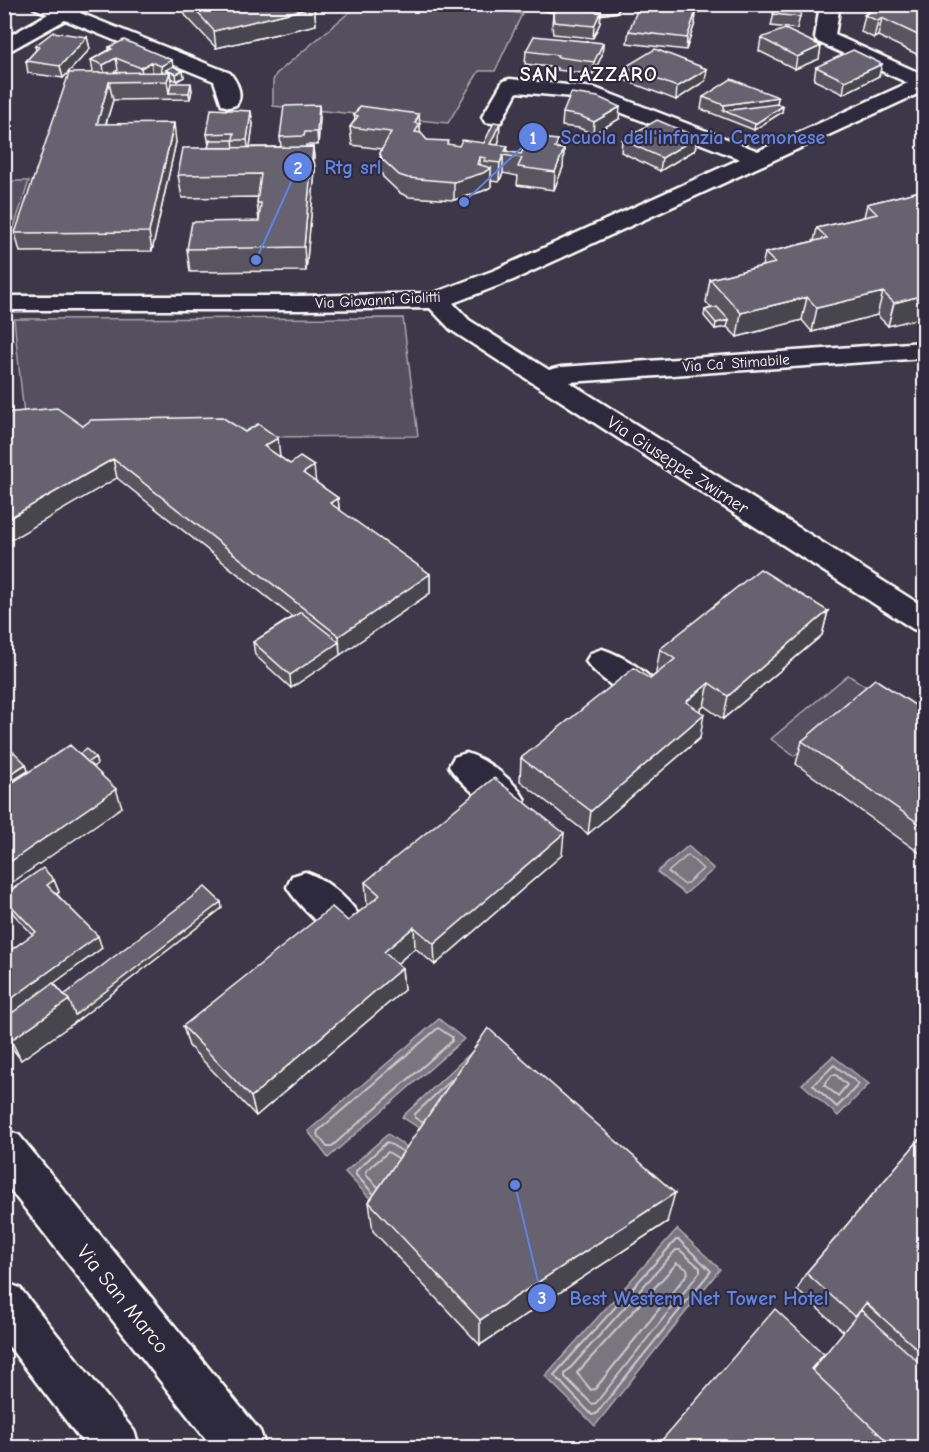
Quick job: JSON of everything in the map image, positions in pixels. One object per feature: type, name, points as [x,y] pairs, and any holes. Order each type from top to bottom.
[{"type":"street","points":[[41,4],[223,77],[229,90],[229,101]]},
{"type":"street","points":[[4,48],[34,28],[81,4]]},
{"type":"street","points":[[545,4],[579,10],[609,7],[612,4]]},
{"type":"street","points":[[830,4],[825,38],[924,82]]},
{"type":"street","name":"Via Giovanni Giolitti","points":[[4,303],[301,303],[437,300],[504,275],[924,82]]},
{"type":"street","points":[[493,117],[510,85],[588,92],[757,158]]},
{"type":"street","name":"Via Giuseppe Zwirner","points":[[437,300],[460,325],[924,621]]},
{"type":"street","name":"Via Ca' Stimabile","points":[[548,381],[561,375],[924,350]]},
{"type":"street","points":[[602,661],[644,690]]},
{"type":"street","points":[[466,766],[508,800]]},
{"type":"street","points":[[305,887],[346,924]]},
{"type":"street","name":"Via San Marco","points":[[4,1149],[243,1448]]},
{"type":"street","points":[[4,1304],[117,1448]]},
{"type":"shaded area","points":[[358,5],[468,5],[522,14],[495,71],[479,71],[448,123],[273,106],[273,81],[276,74]]},
{"type":"shaded area","points":[[4,181],[29,181],[5,255]]},
{"type":"shaded area","points":[[403,318],[418,436],[239,437],[25,425],[14,319]]},
{"type":"shaded area","points":[[848,675],[873,691],[794,756],[771,739]]},
{"type":"water","points":[[688,846],[714,869],[685,894],[657,872]]},
{"type":"water","points":[[439,1019],[464,1039],[328,1158],[308,1131]]},
{"type":"water","points":[[475,1049],[431,1136],[402,1117]]},
{"type":"water","points":[[833,1056],[869,1084],[838,1116],[802,1084]]},
{"type":"water","points":[[388,1134],[418,1155],[381,1210],[345,1172]]},
{"type":"water","points":[[677,1229],[720,1269],[595,1426],[545,1376]]},
{"type":"building","points":[[190,4],[311,4],[314,7],[214,31]]},
{"type":"building","points":[[776,4],[802,4],[800,17],[773,14]]},
{"type":"building","points":[[880,4],[924,4],[924,38],[882,18],[878,21],[864,15],[870,12],[866,11]]},
{"type":"building","points":[[639,5],[696,11],[687,38],[629,31]]},
{"type":"building","points":[[562,6],[601,11],[594,26],[554,22],[553,13]]},
{"type":"building","points":[[785,29],[821,46],[797,57],[761,38]]},
{"type":"building","points":[[53,32],[87,37],[60,66],[26,61],[39,47],[35,46]]},
{"type":"building","points":[[534,36],[603,43],[594,62],[526,51]]},
{"type":"building","points":[[124,40],[172,60],[161,66],[151,62],[141,68],[116,58],[103,65],[91,60]]},
{"type":"building","points":[[655,49],[707,69],[677,87],[625,67]]},
{"type":"building","points":[[853,50],[882,64],[845,81],[816,67]]},
{"type":"building","points":[[173,66],[183,71],[176,74],[166,70]]},
{"type":"building","points":[[170,72],[167,81],[109,82],[97,124],[174,123],[149,232],[15,233],[69,73]]},
{"type":"building","points":[[731,79],[778,97],[724,105],[703,97]]},
{"type":"building","points":[[171,83],[191,83],[189,93],[169,93]]},
{"type":"building","points":[[571,93],[598,97],[620,107],[594,122],[580,116],[563,113]]},
{"type":"building","points":[[777,104],[783,106],[755,124],[724,111]]},
{"type":"building","points":[[319,105],[317,132],[305,132],[304,136],[280,137],[284,106]]},
{"type":"building","points":[[360,106],[419,114],[415,123],[420,124],[415,132],[421,133],[427,140],[448,141],[447,144],[459,146],[462,140],[484,143],[494,122],[500,123],[490,144],[508,146],[505,151],[521,154],[529,137],[558,140],[555,148],[564,149],[555,172],[518,167],[522,158],[503,155],[500,163],[484,161],[486,158],[480,157],[477,164],[491,168],[483,173],[454,182],[408,178],[399,175],[382,159],[380,153],[391,132],[350,127],[358,116],[354,115]]},
{"type":"building","points":[[211,109],[251,111],[247,140],[233,140],[234,133],[207,134]]},
{"type":"building","points":[[657,120],[697,137],[662,158],[622,140]]},
{"type":"building","points":[[210,140],[233,140],[234,148],[208,148]]},
{"type":"building","points":[[313,147],[304,247],[187,249],[192,222],[259,221],[261,203],[257,203],[261,174],[178,175],[183,148]]},
{"type":"building","points":[[924,190],[924,295],[894,303],[883,292],[817,308],[807,297],[741,313],[710,279],[775,263],[765,253],[827,238],[817,228],[877,214],[867,204]]},
{"type":"building","points":[[717,307],[729,320],[716,323],[705,310]]},
{"type":"building","points":[[57,408],[83,426],[91,420],[222,417],[245,432],[258,424],[278,438],[264,446],[290,464],[300,457],[314,466],[303,473],[338,498],[330,503],[430,574],[339,636],[113,459],[4,521],[4,413]]},
{"type":"building","points":[[760,569],[828,611],[728,696],[709,683],[686,702],[704,714],[591,811],[521,758],[634,668],[650,679],[675,659],[660,649]]},
{"type":"building","points":[[301,612],[339,642],[290,675],[253,642]]},
{"type":"building","points":[[875,679],[924,711],[924,827],[802,741]]},
{"type":"building","points":[[70,745],[116,789],[4,866],[4,788]]},
{"type":"building","points":[[86,749],[95,757],[88,762],[79,754]]},
{"type":"building","points":[[14,752],[26,764],[4,778],[4,758]]},
{"type":"building","points":[[494,778],[564,833],[434,944],[414,927],[384,952],[402,968],[251,1097],[183,1026],[332,907],[348,921],[380,895],[365,882]]},
{"type":"building","points":[[43,868],[54,880],[47,885],[98,936],[4,1004],[4,955],[36,932],[4,898],[4,895]]},
{"type":"building","points":[[205,887],[221,902],[75,1015],[69,1000],[64,995]]},
{"type":"building","points":[[53,983],[69,1000],[11,1040],[4,1032],[4,1019]]},
{"type":"building","points":[[488,1028],[675,1193],[480,1320],[369,1202]]},
{"type":"building","points":[[924,1134],[924,1355],[866,1303],[855,1317],[806,1273]]},
{"type":"building","points":[[775,1309],[824,1354],[811,1369],[894,1448],[655,1448]]},
{"type":"building","points":[[861,1310],[924,1367],[924,1434],[914,1448],[894,1448],[812,1370]]},
{"type":"building","points":[[920,1440],[924,1448],[915,1448]]},
{"type":"place","name":"Scuola dell'infanzia Cremonese","points":[[464,202]]},
{"type":"place","name":"Rtg srl","points":[[256,260]]},
{"type":"place","name":"Best Western Net Tower Hotel","points":[[515,1185]]},
{"type":"district","name":"SAN LAZZARO","points":[[589,74]]}]
